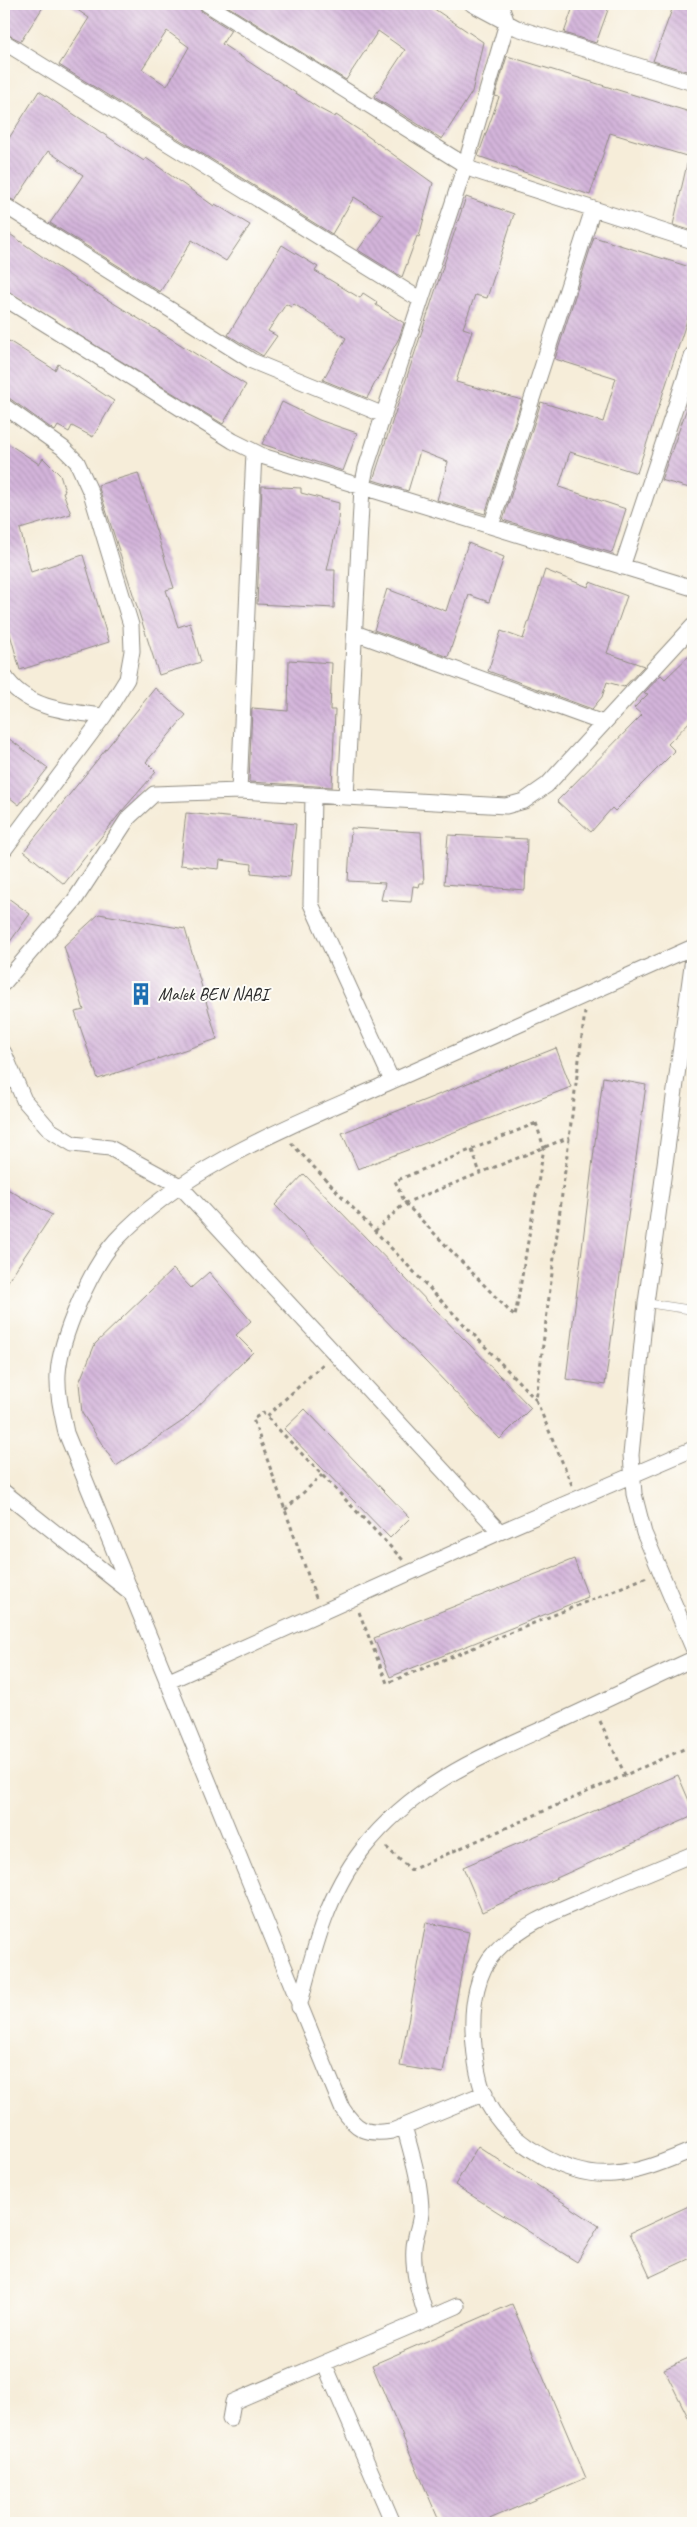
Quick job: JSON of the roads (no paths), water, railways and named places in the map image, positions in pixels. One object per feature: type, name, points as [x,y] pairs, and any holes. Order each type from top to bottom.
[{"type":"street","points":[[207,4],[466,166],[693,241]]},
{"type":"street","points":[[472,4],[507,23],[693,82]]},
{"type":"street","points":[[346,797],[362,487],[366,468],[466,166],[507,23],[500,4]]},
{"type":"street","points":[[4,42],[421,300]]},
{"type":"street","points":[[4,205],[252,360],[384,415]]},
{"type":"street","points":[[490,526],[594,209]]},
{"type":"street","points":[[4,298],[233,441],[254,452],[693,588]]},
{"type":"street","points":[[622,567],[693,354]]},
{"type":"street","points":[[4,406],[63,448],[77,462],[91,492],[131,625],[132,642],[127,679],[104,716],[4,850]]},
{"type":"street","points":[[239,791],[254,452]]},
{"type":"street","points":[[4,983],[74,901],[129,816],[154,794],[239,791],[506,806],[524,801],[547,784],[693,626]]},
{"type":"street","points":[[355,633],[603,723]]},
{"type":"street","points":[[4,674],[21,693],[38,704],[65,712],[104,716]]},
{"type":"street","points":[[313,795],[311,904],[392,1081]]},
{"type":"street","points":[[484,2093],[404,2126],[379,2133],[356,2127],[342,2108],[66,1433],[59,1400],[58,1372],[66,1336],[86,1287],[113,1243],[140,1215],[180,1186],[260,1141],[693,947]]},
{"type":"street","points":[[693,958],[646,1303],[632,1434],[632,1476],[638,1513],[660,1571],[693,1648]]},
{"type":"street","points":[[4,1052],[20,1091],[37,1117],[50,1130],[73,1144],[110,1148],[180,1186],[500,1532]]},
{"type":"street","points":[[4,1086],[20,1091]]},
{"type":"street","points":[[167,1682],[500,1532],[693,1450]]},
{"type":"street","points":[[4,1492],[131,1593]]},
{"type":"street","points":[[300,2007],[317,1936],[339,1887],[361,1852],[390,1818],[424,1790],[464,1765],[693,1659]]},
{"type":"street","points":[[693,1854],[551,1913],[518,1931],[493,1953],[480,1977],[473,2016],[476,2070],[488,2104],[506,2129],[530,2147],[557,2163],[590,2173],[614,2174],[651,2167],[693,2150]]},
{"type":"street","points":[[404,2126],[416,2167],[420,2192],[421,2215],[414,2247],[418,2294],[427,2319]]},
{"type":"street","points":[[230,2420],[233,2402],[457,2306]]},
{"type":"street","points":[[324,2363],[394,2523]]},
{"type":"lane","points":[[646,1303],[693,1310]]},
{"type":"place","name":"Malek BEN NABI","points":[[141,994]]}]
